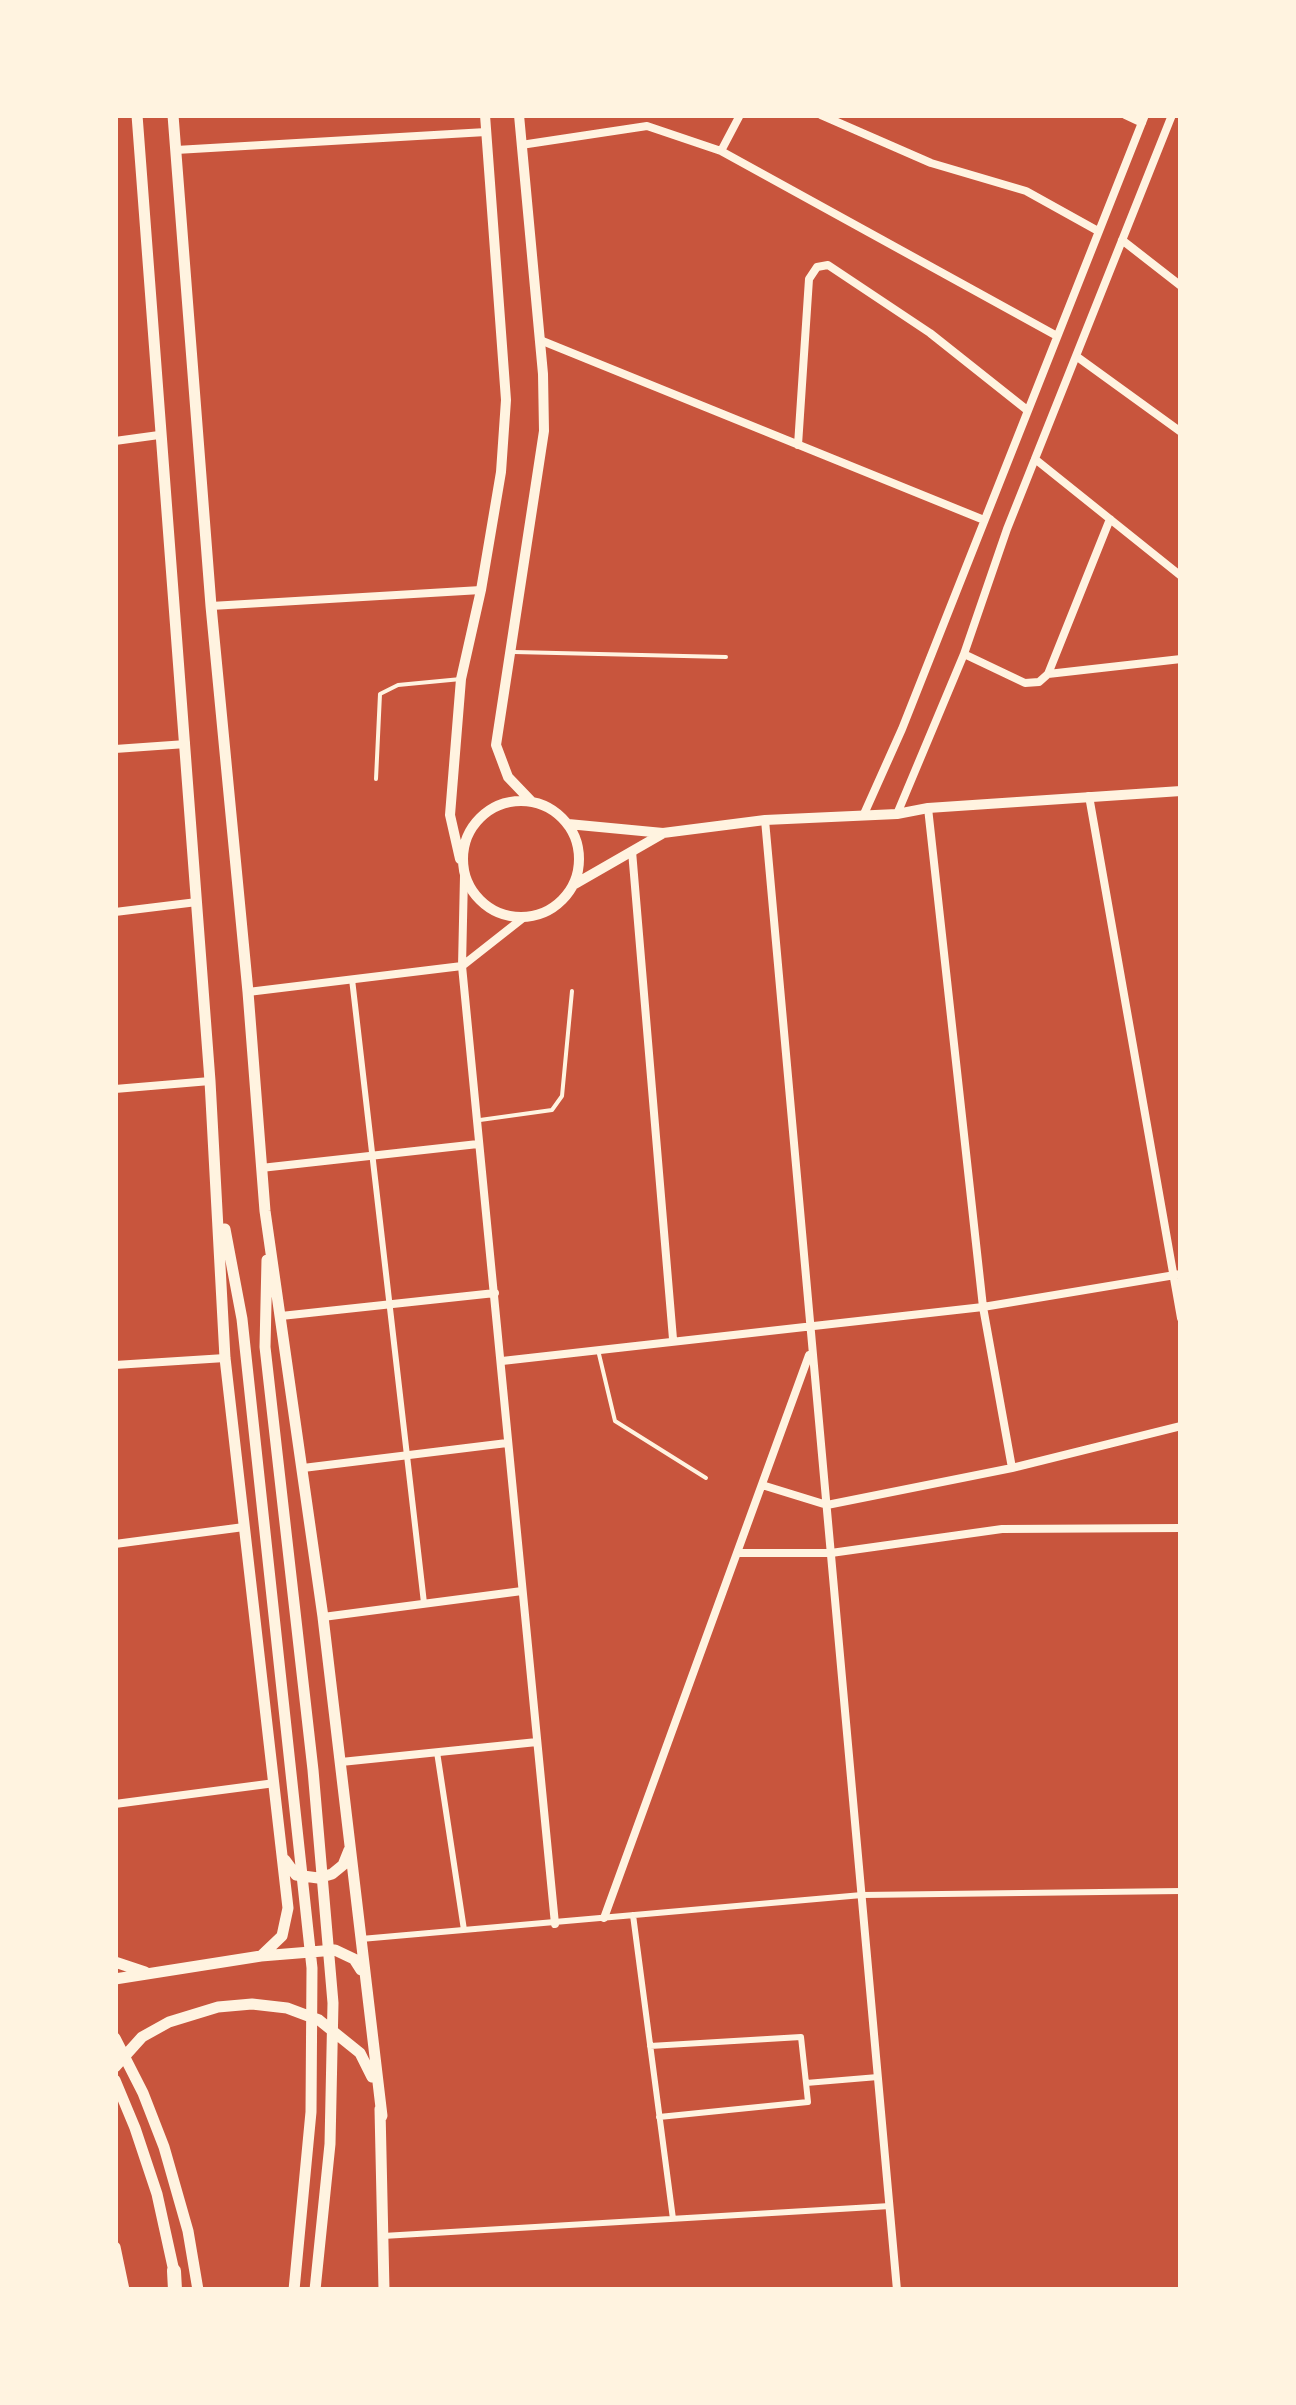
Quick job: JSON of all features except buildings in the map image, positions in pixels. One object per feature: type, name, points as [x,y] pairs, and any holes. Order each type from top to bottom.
[{"type":"highway","points":[[174,2272],[176,2290]]},
{"type":"main road","points":[[137,115],[218,1190],[225,1358],[288,1918],[276,1944],[261,1956]]},
{"type":"main road","points":[[173,115],[210,606],[265,1211],[323,1617],[382,2116],[384,2290]]},
{"type":"main road","points":[[218,1190],[245,1346],[312,1968],[312,2094],[294,2290]]},
{"type":"main road","points":[[265,1211],[265,1346],[311,1752],[334,2003],[329,2160],[315,2290]]},
{"type":"main road","points":[[282,1846],[285,1860],[296,1876],[325,1877],[348,1858],[349,1833]]},
{"type":"main road","points":[[115,1979],[261,1956],[343,1952],[354,1958],[365,1984]]},
{"type":"main road","points":[[115,1962],[144,1972],[169,1972]]},
{"type":"main road","points":[[115,2066],[142,2037],[185,2016],[235,2005],[287,2008],[334,2029],[360,2052],[375,2084],[382,2116]]},
{"type":"main road","points":[[115,2038],[164,2147],[188,2231],[198,2290]]},
{"type":"main road","points":[[115,2080],[136,2128],[157,2194],[174,2272]]},
{"type":"main road","points":[[115,2247],[124,2290]]},
{"type":"street","points":[[484,115],[506,400],[502,472],[461,679],[450,814],[464,876],[462,966],[554,1924]]},
{"type":"street","points":[[519,115],[540,340],[544,431],[496,745],[508,777],[531,801]]},
{"type":"street","points":[[647,126],[652,115]]},
{"type":"street","points":[[721,151],[740,115]]},
{"type":"street","points":[[822,115],[931,163],[1026,192],[1098,231]]},
{"type":"street","points":[[864,814],[902,729],[1144,119],[1125,115]]},
{"type":"street","points":[[897,814],[964,654],[1035,459],[1172,115]]},
{"type":"street","points":[[522,146],[647,126],[721,151],[1056,336]]},
{"type":"street","points":[[176,150],[486,132]]},
{"type":"street","points":[[1122,240],[1181,286]]},
{"type":"street","points":[[798,444],[809,279],[817,267],[828,264],[930,333],[1028,410]]},
{"type":"street","points":[[540,340],[984,520]]},
{"type":"street","points":[[1076,356],[1181,432]]},
{"type":"street","points":[[115,441],[160,435]]},
{"type":"street","points":[[1035,459],[1181,576]]},
{"type":"street","points":[[964,654],[1025,683],[1039,682],[1048,674],[1110,520]]},
{"type":"street","points":[[210,606],[481,590]]},
{"type":"street","points":[[1048,674],[1181,658]]},
{"type":"street","points":[[115,749],[186,744]]},
{"type":"street","points":[[568,824],[663,833],[765,820],[897,814],[928,808],[1181,791]]},
{"type":"street","points":[[1089,796],[1178,1274],[1181,1318]]},
{"type":"street","points":[[248,992],[462,966],[523,918],[562,902],[574,884],[579,853],[568,824],[552,809],[531,801],[512,801],[493,807],[478,819],[467,835],[460,859]]},
{"type":"street","points":[[928,808],[983,1307],[1012,1468]]},
{"type":"street","points":[[765,820],[810,1351],[898,2290]]},
{"type":"street","points":[[574,884],[663,833]]},
{"type":"street","points":[[632,850],[673,1340]]},
{"type":"street","points":[[464,876],[475,896],[488,908],[505,916],[523,918]]},
{"type":"street","points":[[115,912],[197,902]]},
{"type":"street","points":[[352,979],[424,1604]]},
{"type":"street","points":[[115,1088],[210,1081]]},
{"type":"street","points":[[261,1168],[478,1144]]},
{"type":"street","points":[[502,1361],[983,1307],[1178,1274]]},
{"type":"street","points":[[281,1316],[494,1293]]},
{"type":"street","points":[[604,1918],[810,1351]]},
{"type":"street","points":[[115,1365],[225,1358]]},
{"type":"street","points":[[762,1485],[827,1505],[1012,1468],[1181,1426]]},
{"type":"street","points":[[303,1468],[507,1443]]},
{"type":"street","points":[[115,1544],[244,1527]]},
{"type":"street","points":[[737,1552],[831,1554],[1002,1529],[1181,1528]]},
{"type":"street","points":[[323,1617],[522,1592]]},
{"type":"street","points":[[341,1762],[537,1742]]},
{"type":"street","points":[[437,1750],[464,1930]]},
{"type":"street","points":[[115,1804],[275,1783]]},
{"type":"street","points":[[360,1939],[862,1895],[1181,1891]]},
{"type":"street","points":[[632,1915],[672,2219]]},
{"type":"street","points":[[650,2046],[801,2037],[808,2102],[659,2117]]},
{"type":"street","points":[[806,2083],[878,2077]]},
{"type":"street","points":[[382,2236],[890,2206]]},
{"type":"lane","points":[[510,652],[726,658]]},
{"type":"lane","points":[[376,779],[380,694],[398,685],[461,679]]},
{"type":"lane","points":[[476,1121],[552,1110],[562,1096],[572,991]]},
{"type":"lane","points":[[598,1350],[615,1420],[706,1478]]}]
